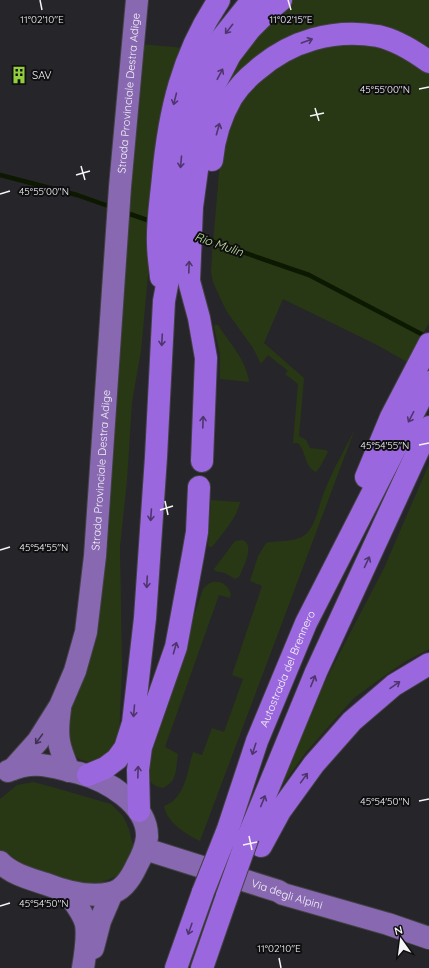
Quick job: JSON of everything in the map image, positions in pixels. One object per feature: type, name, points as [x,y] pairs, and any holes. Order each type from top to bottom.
[{"type":"highway","points":[[184,207],[170,118],[190,52],[219,0]]},
{"type":"highway","points":[[202,461],[206,358],[199,318],[189,280],[184,207],[184,131],[192,100],[207,62],[217,44],[245,9],[255,0]]},
{"type":"highway","points":[[184,207],[205,111],[214,86],[230,55],[250,29],[281,0]]},
{"type":"highway","points":[[78,773],[105,768],[117,759],[125,748],[133,723],[145,618],[156,457],[164,301],[158,243],[184,207],[213,147],[220,121],[232,97],[245,80],[265,62],[287,48],[311,39],[329,35],[354,34],[378,36],[414,51],[429,62]]},
{"type":"highway","points":[[306,623],[391,417],[425,352]]},
{"type":"highway","name":"Autostrada del Brennero","points":[[176,968],[203,892],[228,829],[257,741],[306,623],[429,382]]},
{"type":"highway","points":[[202,968],[255,842],[316,672],[429,427]]},
{"type":"highway","points":[[139,811],[138,770],[141,747],[176,647],[197,532],[199,487]]},
{"type":"highway","points":[[255,842],[280,811],[314,764],[352,721],[394,685],[429,664]]},
{"type":"highway","points":[[209,968],[232,897]]},
{"type":"main road","name":"Strada Provinciale Destra Adige","points":[[5,772],[38,741],[60,706],[77,665],[86,632],[90,604],[120,187],[137,0]]},
{"type":"main road","name":"Strada Provinciale Destra Adige","points":[[60,706],[57,730],[60,749],[78,773]]},
{"type":"main road","points":[[0,862],[5,867],[23,876],[67,892],[91,894],[112,893],[132,877],[145,849],[147,836],[144,820],[139,811],[133,803],[114,788],[78,773],[42,764],[28,764],[5,772]]},
{"type":"main road","name":"Via degli Alpini","points":[[145,849],[278,890],[283,894],[388,924],[429,938]]},
{"type":"main road","points":[[67,892],[79,909],[86,924],[85,968]]},
{"type":"main road","points":[[85,968],[93,948],[100,921],[112,893]]},
{"type":"green space","points":[[293,0],[429,0],[429,52],[323,29],[207,124],[232,64],[281,9]]},
{"type":"green space","points":[[351,43],[380,47],[398,53],[429,74],[429,323],[407,362],[377,345],[283,299],[264,343],[304,378],[299,436],[306,440],[310,448],[326,450],[328,452],[316,472],[310,467],[301,446],[298,443],[293,443],[298,384],[285,374],[288,371],[268,355],[261,364],[253,348],[227,312],[213,282],[211,272],[212,255],[219,173],[224,139],[235,107],[261,77],[309,50]]},
{"type":"green space","points":[[140,44],[185,48],[149,265],[141,351],[132,402],[127,481],[120,547],[122,668],[119,737],[115,750],[98,762],[88,762],[79,759],[73,754],[64,733],[68,715]]},
{"type":"green space","points":[[215,325],[218,325],[237,352],[245,366],[249,382],[220,379],[220,354],[214,327]]},
{"type":"green space","points":[[355,429],[200,841],[173,823],[164,806],[177,797],[187,775],[193,752],[202,755],[212,728],[224,732],[243,679],[232,675],[262,586],[250,581],[258,556],[266,543],[288,541],[303,536],[307,533],[316,518],[328,482]]},
{"type":"green space","points":[[429,464],[429,649],[406,661],[354,698],[306,752],[281,787],[321,689],[384,568]]},
{"type":"green space","points":[[211,500],[240,502],[239,508],[233,520],[212,547],[210,547],[208,545]]},
{"type":"green space","points":[[242,540],[246,542],[248,551],[239,577],[235,579],[225,573],[215,571],[214,569],[235,541]]},
{"type":"green space","points":[[212,582],[219,582],[226,586],[231,594],[230,598],[219,595],[165,747],[178,754],[176,771],[173,780],[163,788],[158,787],[150,781],[147,774],[152,744],[203,589]]},
{"type":"green space","points":[[33,782],[111,804],[123,816],[129,829],[134,849],[127,865],[117,876],[95,885],[51,877],[16,863],[0,851],[0,799],[17,785]]},
{"type":"waterway","name":"Rio Mulin","points":[[0,175],[77,195],[114,208]]},
{"type":"waterway","name":"Rio Mulin","points":[[124,212],[153,222]]},
{"type":"waterway","name":"Rio Mulin","points":[[196,236],[309,275],[427,337]]},
{"type":"place","name":"SAV","points":[[19,75]]}]
